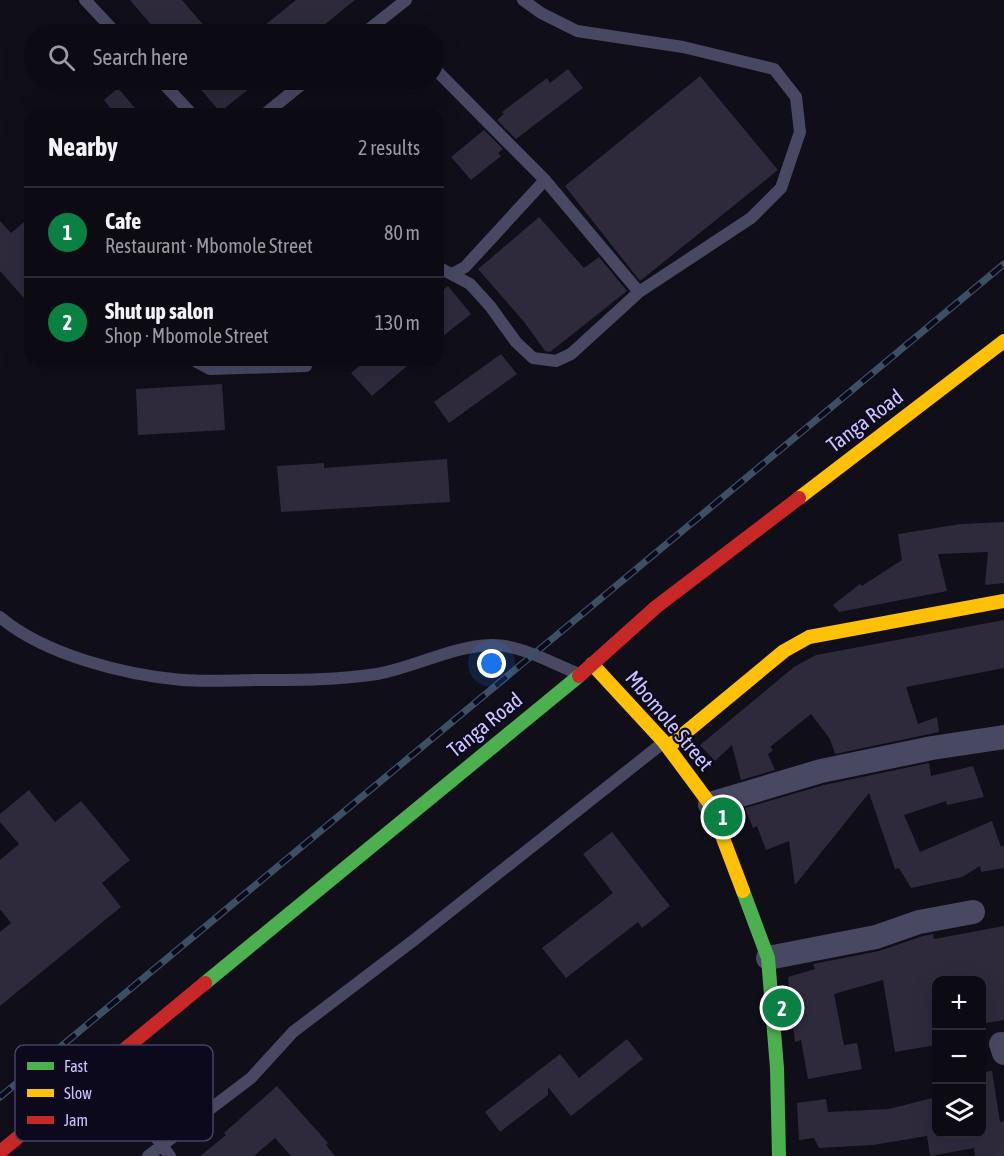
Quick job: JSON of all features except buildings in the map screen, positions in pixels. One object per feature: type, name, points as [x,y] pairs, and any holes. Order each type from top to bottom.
[{"type":"main road","name":"Tanga Road","points":[[129,1045],[580,675],[656,607],[1004,340]]},
{"type":"main road","points":[[666,745],[784,651],[809,638],[912,616],[1004,601]]},
{"type":"main road","name":"Mbomole Street","points":[[592,664],[666,745],[710,804],[768,958],[777,1068],[779,1156]]},
{"type":"main road","name":"Tanga Road","points":[[0,1152],[15,1139]]},
{"type":"street","points":[[710,804],[821,771],[932,748],[1004,737]]},
{"type":"street","points":[[768,958],[876,937],[919,922],[973,912]]},
{"type":"lane","points":[[86,0],[108,24]]},
{"type":"lane","points":[[376,24],[406,0]]},
{"type":"lane","points":[[444,269],[454,273],[477,291],[516,342],[533,358],[556,361],[572,354],[639,292],[751,218],[781,188],[800,132],[796,98],[774,69],[683,47],[577,31],[541,14],[523,0]]},
{"type":"lane","points":[[444,78],[545,180],[639,292]]},
{"type":"lane","points":[[169,90],[186,108]]},
{"type":"lane","points":[[273,108],[295,90]]},
{"type":"lane","points":[[454,273],[465,267],[545,180]]},
{"type":"lane","points":[[204,366],[210,369],[306,366]]},
{"type":"lane","points":[[0,617],[49,645],[86,660],[183,680],[335,679],[413,667],[445,654],[490,645],[508,646],[580,675]]},
{"type":"lane","points":[[213,1106],[252,1077],[293,1032],[666,745]]},
{"type":"lane","points":[[159,1141],[170,1156]]},
{"type":"lane","points":[[148,1156],[165,1141]]},
{"type":"railway","points":[[63,1045],[1004,264]]},
{"type":"railway","points":[[0,1097],[15,1085]]},
{"type":"traffic: fast","points":[[205,983],[579,676]]},
{"type":"traffic: fast","points":[[743,891],[768,958],[777,1068],[779,1156]]},
{"type":"traffic: slow","points":[[799,498],[1004,341]]},
{"type":"traffic: slow","points":[[668,747],[784,651],[809,637],[1004,601]]},
{"type":"traffic: slow","points":[[592,664],[664,742],[710,804],[743,891]]},
{"type":"traffic: jam","points":[[579,676],[656,607],[799,498]]},
{"type":"traffic: jam","points":[[130,1045],[205,983]]},
{"type":"traffic: jam","points":[[0,1152],[15,1140]]},
{"type":"place","name":"Cafe","points":[[723,817]]},
{"type":"place","name":"Shut up salon","points":[[782,1008]]}]
